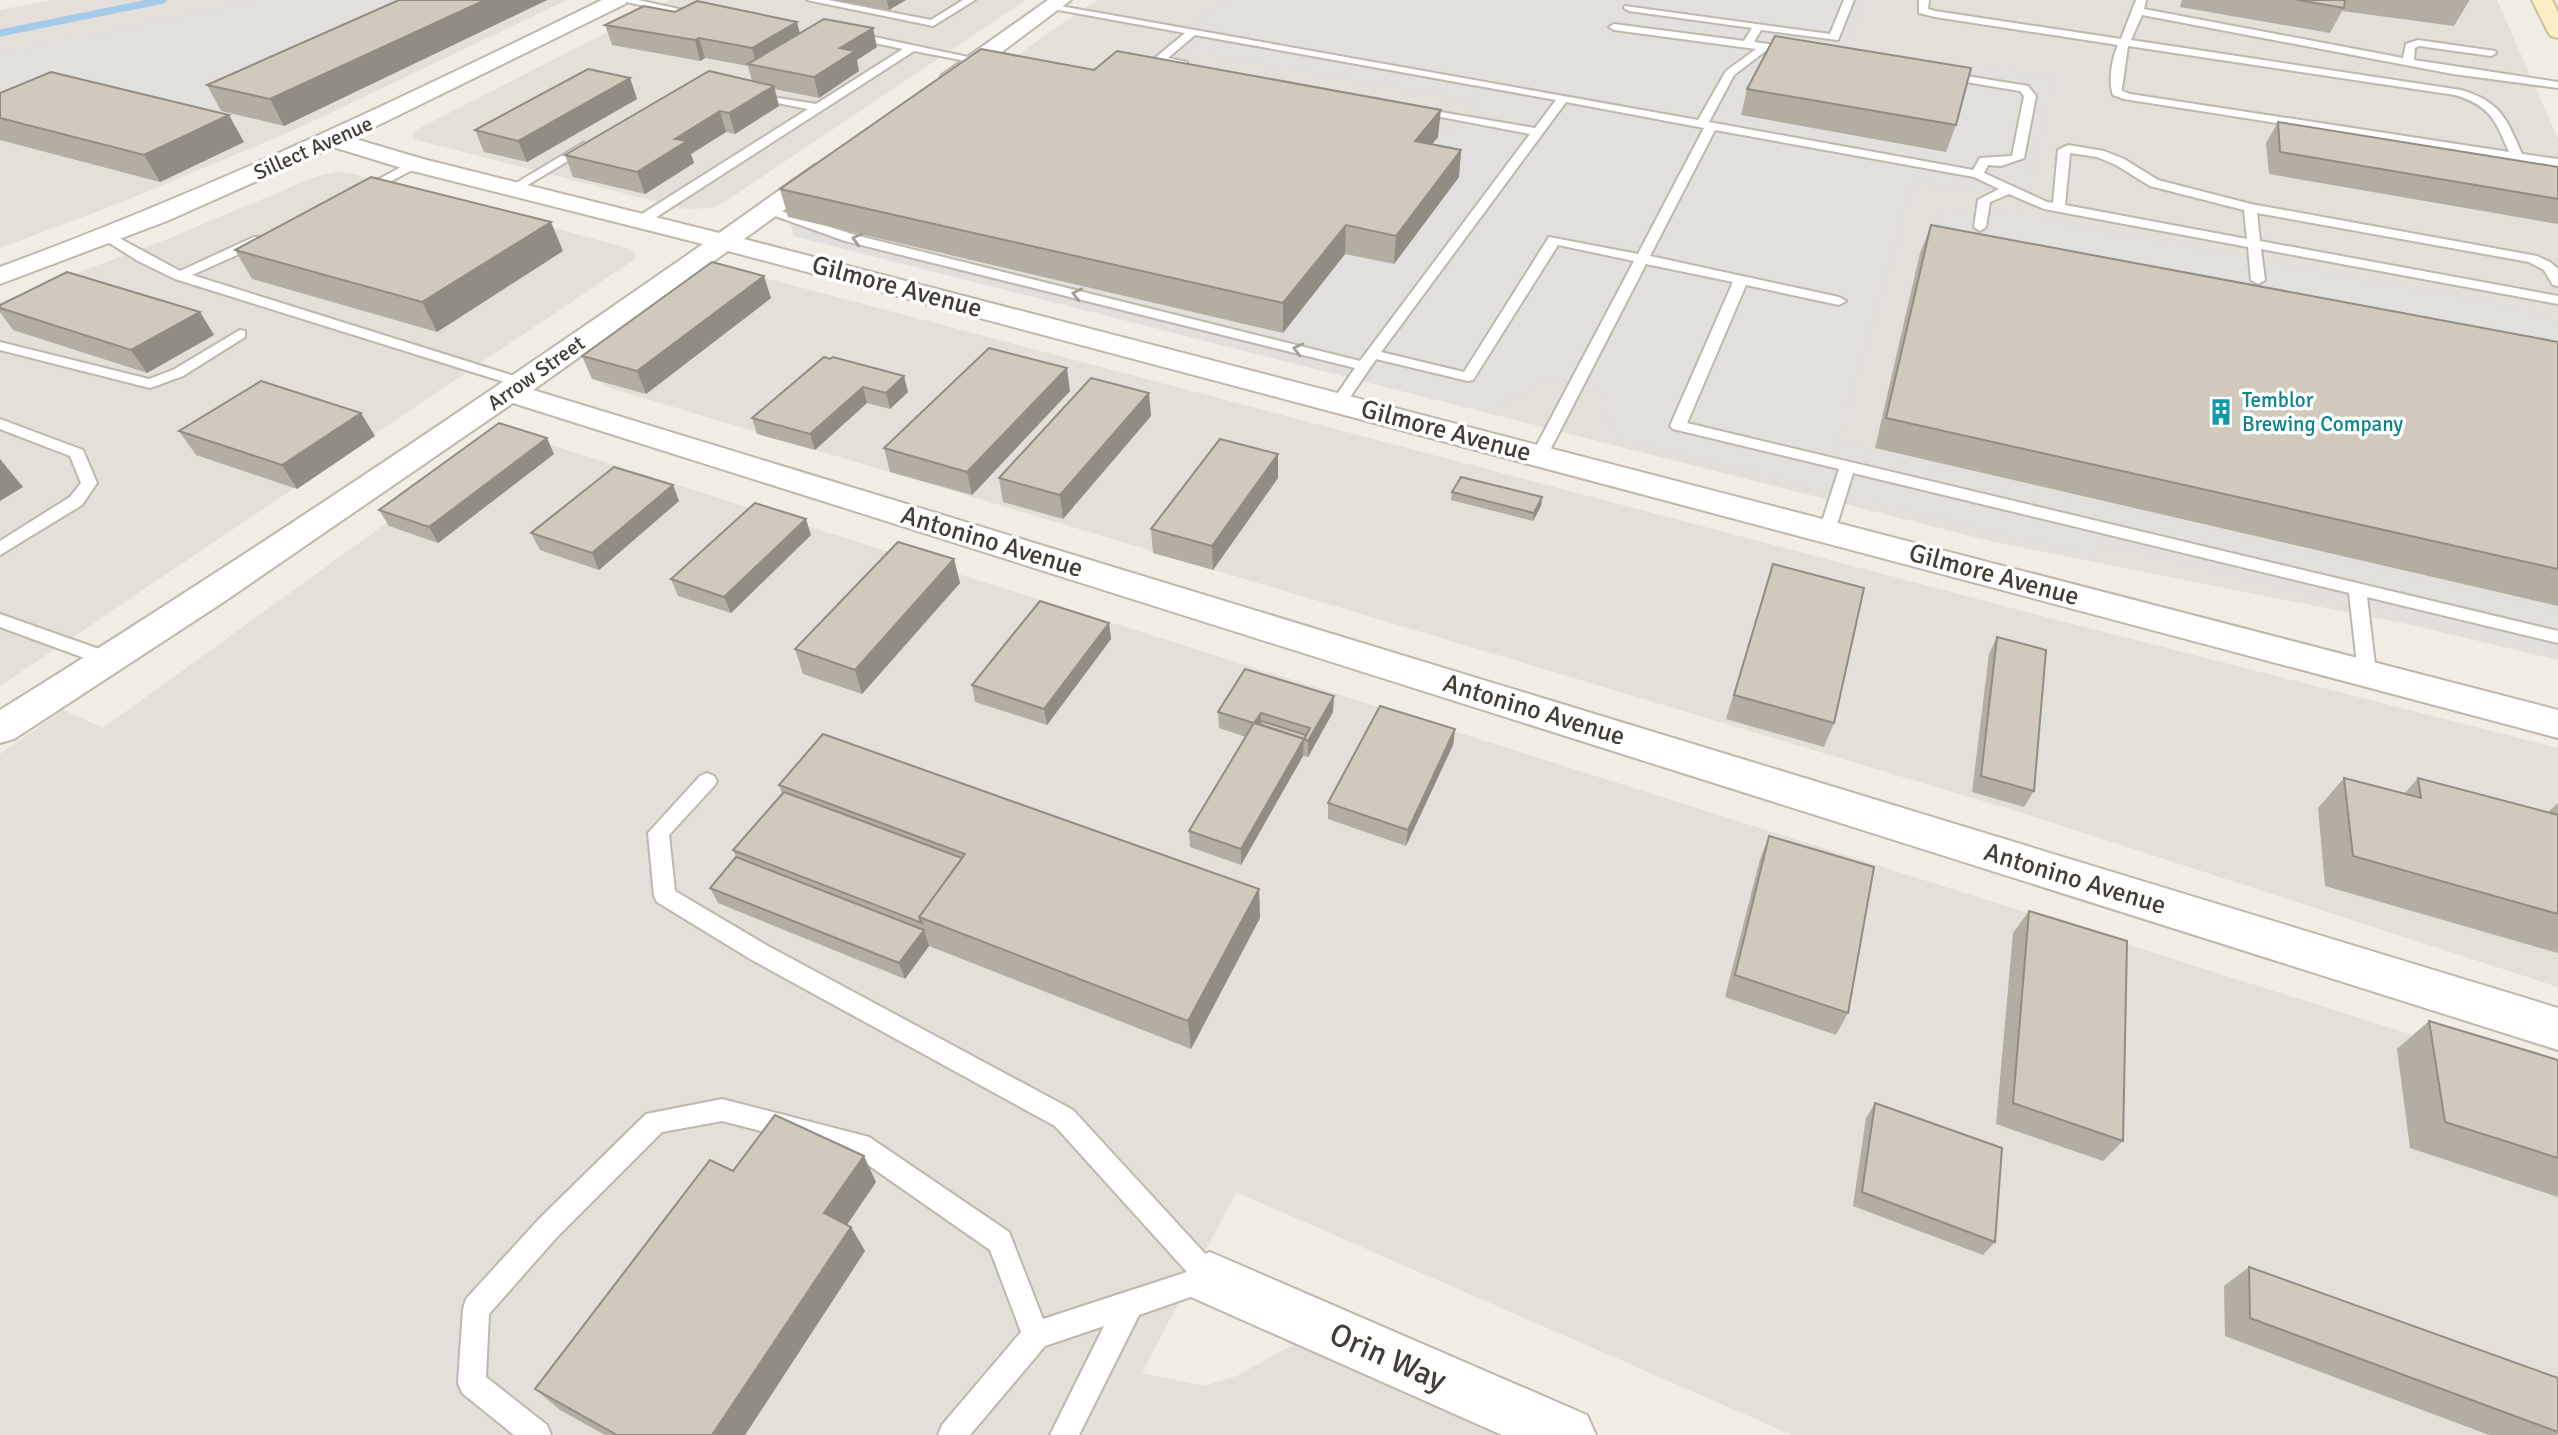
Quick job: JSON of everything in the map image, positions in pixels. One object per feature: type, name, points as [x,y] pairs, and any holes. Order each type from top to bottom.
[{"type":"main road","points":[[2542,0],[2558,32]]},
{"type":"street","name":"Sillect Avenue","points":[[0,276],[108,236],[333,140],[620,0]]},
{"type":"street","points":[[933,92],[1057,3]]},
{"type":"street","name":"Gilmore Avenue","points":[[333,140],[414,164],[724,242],[2558,724]]},
{"type":"street","name":"Arrow Street","points":[[0,729],[109,660],[516,387],[845,156]]},
{"type":"street","name":"Antonino Avenue","points":[[516,387],[2558,1029]]},
{"type":"street","name":"Orin Way","points":[[1210,1278],[1567,1435]]},
{"type":"lane","points":[[620,0],[712,17]]},
{"type":"lane","points":[[812,0],[933,23],[970,0]]},
{"type":"lane","points":[[1629,8],[1834,38],[1849,0]]},
{"type":"lane","points":[[1924,0],[1923,11],[1935,15],[2470,95],[2494,108],[2517,157]]},
{"type":"lane","points":[[1057,3],[1194,31],[1978,174],[2044,205],[2558,300]]},
{"type":"lane","points":[[2558,85],[2409,62],[2140,6],[2120,53],[2116,88],[2118,93],[2128,97],[2558,163]]},
{"type":"lane","points":[[1748,44],[1758,26]]},
{"type":"lane","points":[[1614,27],[1806,53]]},
{"type":"lane","points":[[1194,31],[1159,60],[1199,67]]},
{"type":"lane","points":[[843,33],[977,60]]},
{"type":"lane","points":[[2409,62],[2410,46],[2418,43],[2491,53]]},
{"type":"lane","points":[[639,222],[913,47]]},
{"type":"lane","points":[[1539,456],[1641,259],[1730,73],[1765,47]]},
{"type":"lane","points":[[1928,73],[2024,88],[2030,96],[2018,158],[2001,162],[1984,161],[1978,174]]},
{"type":"lane","points":[[738,92],[819,108]]},
{"type":"lane","points":[[1339,403],[1563,98]]},
{"type":"lane","points":[[1402,106],[1537,132]]},
{"type":"lane","points":[[512,189],[593,142]]},
{"type":"lane","points":[[2059,208],[2062,153],[2068,149],[2100,154],[2120,162],[2154,183],[2250,208],[2532,259],[2546,263],[2553,269],[2558,282]]},
{"type":"lane","points":[[345,200],[414,164]]},
{"type":"lane","points":[[1980,227],[1984,200],[2010,190]]},
{"type":"lane","points":[[2250,208],[2258,280]]},
{"type":"lane","points":[[767,211],[850,238],[1368,360],[1468,377],[1554,240],[1839,301]]},
{"type":"lane","points":[[180,276],[276,232]]},
{"type":"lane","points":[[108,236],[143,258],[180,276],[516,387]]},
{"type":"lane","points":[[1741,280],[1678,426],[2558,638]]},
{"type":"lane","points":[[0,346],[150,384],[178,373],[240,334]]},
{"type":"lane","points":[[0,424],[77,453],[89,483],[76,501],[0,549]]},
{"type":"lane","points":[[1827,531],[1847,468]]},
{"type":"lane","points":[[2357,589],[2367,673]]},
{"type":"lane","points":[[0,620],[109,660]]},
{"type":"lane","points":[[707,781],[658,833],[665,896],[760,953],[1064,1118],[1210,1278],[1036,1335],[952,1435]]},
{"type":"lane","points":[[537,1435],[472,1383],[476,1309],[548,1228],[655,1122],[722,1110],[860,1145],[1000,1241],[1036,1335]]},
{"type":"lane","points":[[1064,1435],[1130,1304]]},
{"type":"shaded area","points":[[52,0],[567,0],[294,130],[117,204],[0,248],[0,10]]},
{"type":"shaded area","points":[[261,0],[453,0],[190,117],[0,115],[0,54]]},
{"type":"shaded area","points":[[670,0],[1026,0],[723,203],[710,208],[685,209],[413,139],[412,134],[420,128]]},
{"type":"shaded area","points":[[1098,0],[2497,0],[2558,139],[2558,660],[2412,625],[1994,542],[794,236],[789,219]]},
{"type":"shaded area","points":[[1226,0],[1864,0],[1846,48],[2054,77],[2025,200],[1914,181],[1837,442],[2558,610],[2558,654],[2098,541],[2095,557],[1613,437],[1602,392],[1544,378],[1489,413],[794,236],[789,219],[1283,333],[1345,254],[1394,264],[1458,177],[1413,168],[1438,137],[1480,102],[1169,47]]},
{"type":"shaded area","points":[[335,172],[350,173],[628,248],[635,253],[635,259],[0,686],[0,302],[170,238],[315,177]]},
{"type":"shaded area","points":[[1942,211],[2006,213],[2527,310],[2558,323],[2558,351],[1938,240]]},
{"type":"shaded area","points":[[735,270],[2049,618],[2558,748],[2558,987],[2029,815],[607,387],[598,381],[599,371]]},
{"type":"shaded area","points":[[526,437],[2558,1081],[2558,1435],[1792,1435],[1236,1192],[1142,1373],[1204,1386],[1237,1376],[1296,1343],[1522,1435],[0,1435],[0,754],[63,710],[103,728],[489,449]]},
{"type":"building","points":[[399,0],[485,0],[270,99],[207,85]]},
{"type":"building","points":[[2297,0],[2345,0],[2344,8]]},
{"type":"building","points":[[697,1],[797,22],[752,48],[605,25],[644,6],[675,12]]},
{"type":"building","points":[[824,19],[873,28],[840,48],[855,51],[814,77],[748,64]]},
{"type":"building","points":[[1775,36],[1971,68],[1956,125],[1747,89]]},
{"type":"building","points":[[981,49],[1094,70],[1117,51],[1441,110],[1415,141],[1461,150],[1396,236],[1346,225],[1283,303],[780,189]]},
{"type":"building","points":[[588,69],[630,78],[518,141],[475,130]]},
{"type":"building","points":[[709,71],[774,86],[729,113],[720,111],[675,139],[687,141],[637,172],[565,155]]},
{"type":"building","points":[[51,72],[229,115],[144,155],[0,118],[0,93]]},
{"type":"building","points":[[2278,122],[2558,167],[2558,199],[2280,152]]},
{"type":"building","points":[[371,177],[551,222],[422,302],[235,250]]},
{"type":"building","name":"Temblor Brewing Company","points":[[1931,225],[2558,342],[2558,569],[1886,418]]},
{"type":"building","points":[[712,262],[764,276],[637,371],[582,356]]},
{"type":"building","points":[[67,272],[200,312],[131,350],[0,308],[0,305]]},
{"type":"building","points":[[989,348],[1067,368],[967,472],[884,448]]},
{"type":"building","points":[[824,357],[904,376],[886,393],[863,387],[810,434],[752,418]]},
{"type":"building","points":[[1091,378],[1149,393],[1060,495],[999,478]]},
{"type":"building","points":[[261,381],[361,413],[282,465],[179,431]]},
{"type":"building","points":[[499,423],[547,438],[429,527],[379,510]]},
{"type":"building","points":[[1220,439],[1278,454],[1212,546],[1151,529]]},
{"type":"building","points":[[614,467],[673,485],[592,553],[531,533]]},
{"type":"building","points":[[1461,477],[1542,497],[1534,513],[1452,492]]},
{"type":"building","points":[[755,503],[806,519],[724,597],[671,579]]},
{"type":"building","points":[[898,542],[954,559],[855,670],[795,649]]},
{"type":"building","points":[[1773,564],[1864,588],[1834,723],[1734,695]]},
{"type":"building","points":[[1040,601],[1109,623],[1044,709],[972,685]]},
{"type":"building","points":[[1997,637],[2046,650],[2034,791],[1981,776]]},
{"type":"building","points":[[1245,669],[1334,696],[1308,741],[1304,739],[1310,728],[1261,713],[1254,723],[1218,712]]},
{"type":"building","points":[[1380,706],[1455,729],[1408,830],[1328,803]]},
{"type":"building","points":[[1261,721],[1306,735],[1304,739],[1259,724]]},
{"type":"building","points":[[1254,723],[1304,739],[1241,849],[1189,831]]},
{"type":"building","points":[[823,734],[1259,889],[1188,1021],[919,917],[965,854],[779,785]]},
{"type":"building","points":[[2344,778],[2421,798],[2418,778],[2558,815],[2558,914],[2353,856]]},
{"type":"building","points":[[784,792],[962,858],[919,917],[922,923],[733,850]]},
{"type":"building","points":[[1769,836],[1874,867],[1848,1013],[1735,975]]},
{"type":"building","points":[[736,857],[924,930],[899,963],[710,888]]},
{"type":"building","points":[[2029,911],[2127,941],[2123,1141],[2013,1103]]},
{"type":"building","points":[[2429,1021],[2558,1060],[2558,1158],[2445,1122]]},
{"type":"building","points":[[1875,1103],[2002,1148],[1995,1242],[1862,1192]]},
{"type":"building","points":[[775,1115],[864,1156],[824,1213],[851,1227],[712,1435],[617,1435],[535,1389],[710,1160],[733,1171]]},
{"type":"building","points":[[2249,1267],[2558,1378],[2558,1432],[2250,1318]]},
{"type":"waterway","points":[[0,33],[163,0]]},
{"type":"place","name":"Temblor Brewing Company","points":[[2221,412]]}]
